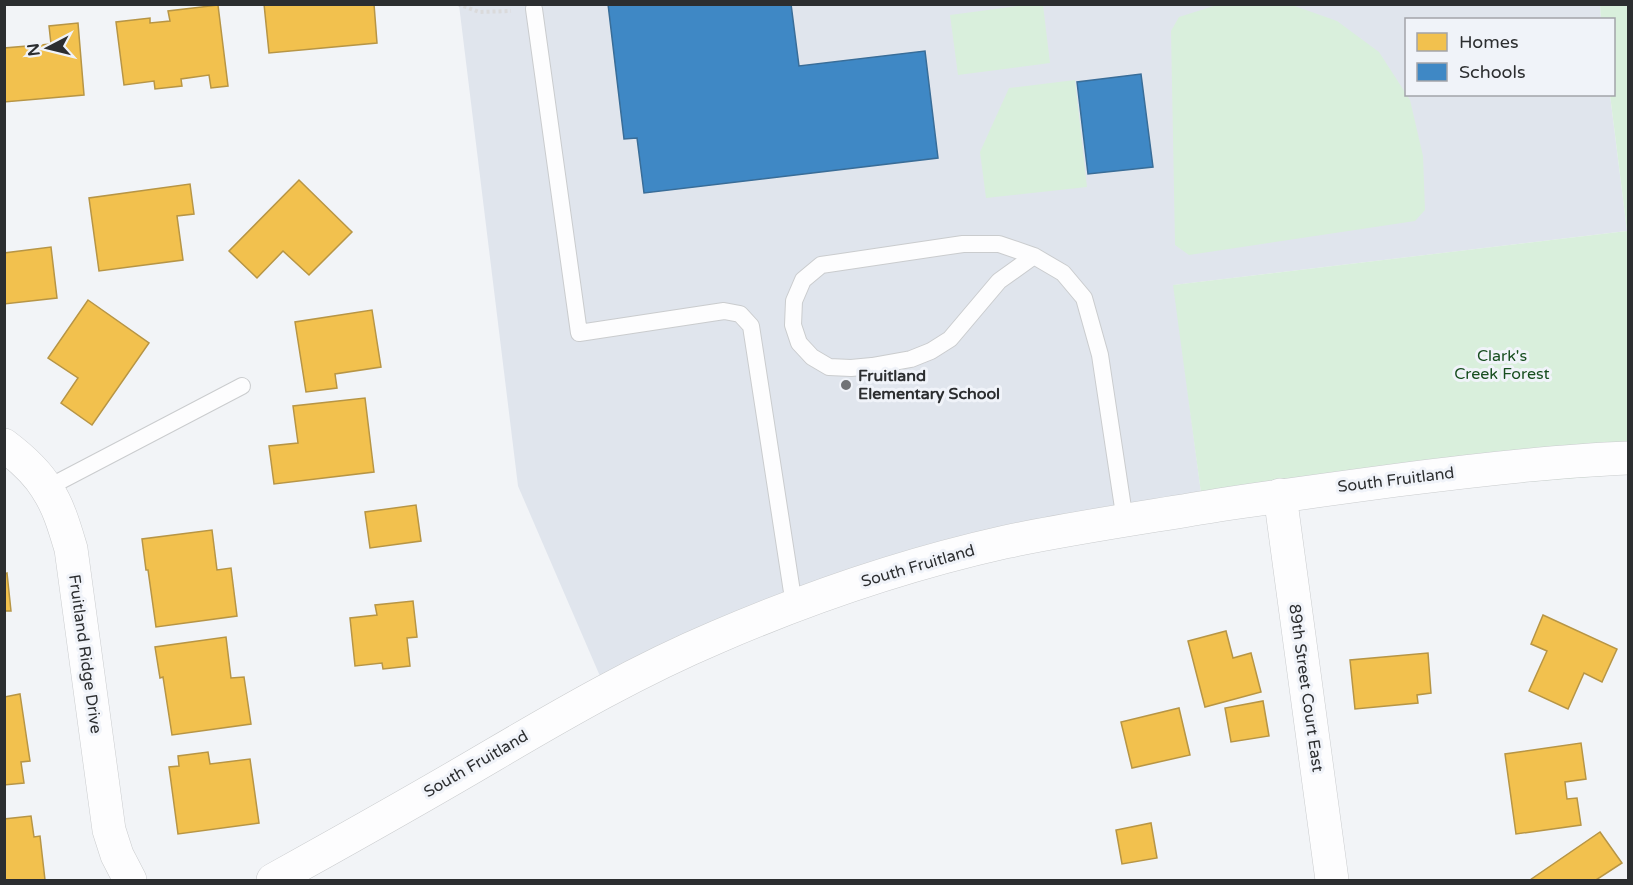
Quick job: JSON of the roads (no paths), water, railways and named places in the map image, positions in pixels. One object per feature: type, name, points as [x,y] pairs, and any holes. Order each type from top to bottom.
[{"type":"street","name":"Fruitland Ridge Drive","points":[[4,445],[20,457],[47,488],[61,516],[71,549],[110,830],[117,855],[130,880]]},
{"type":"street","name":"South Fruitland","points":[[273,880],[640,672],[794,605],[874,578],[954,555],[1036,536],[1280,495],[1496,467],[1569,460],[1629,458]]},
{"type":"street","name":"89th Street Court East","points":[[1280,495],[1332,880]]},
{"type":"lane","points":[[534,9],[579,333],[724,311],[740,314],[751,326],[794,605]]},
{"type":"lane","points":[[1034,256],[999,281],[950,339],[931,351],[911,359],[850,368],[829,366],[812,357],[799,343],[793,325],[794,301],[803,280],[821,265],[963,244],[999,244],[1034,256],[1063,273],[1084,298],[1100,355],[1125,521]]},
{"type":"lane","points":[[47,488],[242,386]]},
{"type":"place","name":"Fruitland Elementary School","points":[[846,385]]},
{"type":"park label","name":"Clark's Creek Forest","points":[[1502,365]]}]
